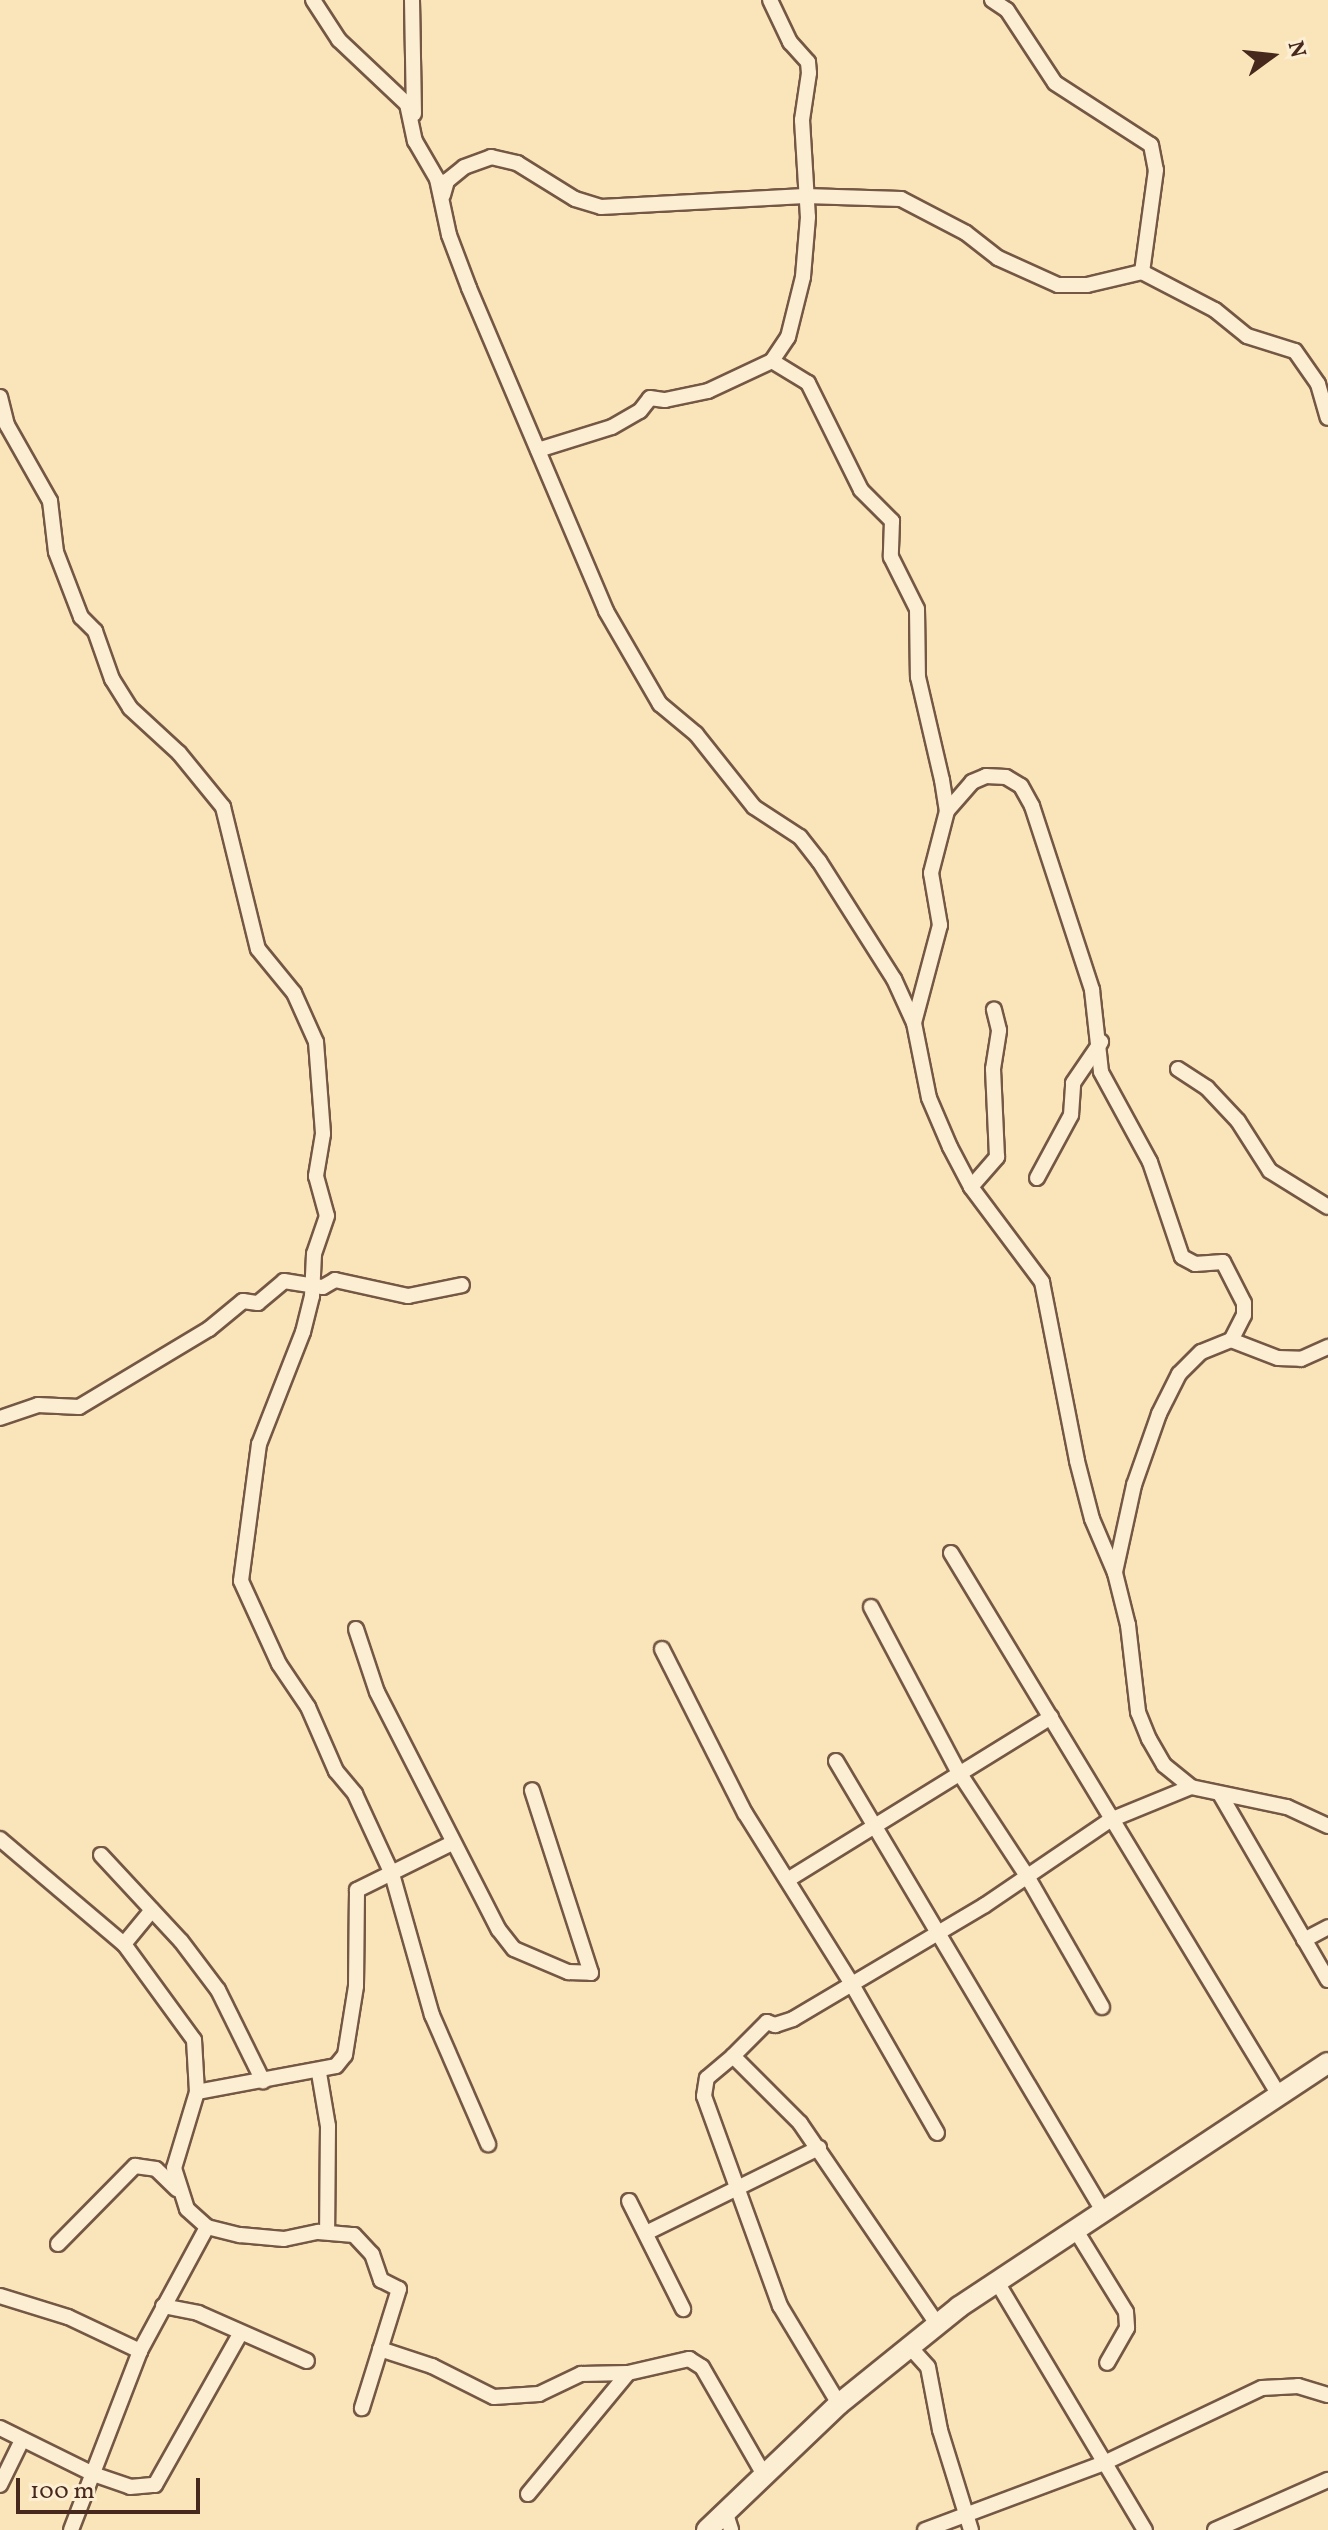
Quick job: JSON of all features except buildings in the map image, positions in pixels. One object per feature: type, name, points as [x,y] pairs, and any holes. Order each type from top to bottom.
[{"type":"main road","points":[[707,2530],[728,2520],[763,2473],[839,2404],[937,2324],[1328,2063]]},
{"type":"street","points":[[313,0],[339,40],[407,104],[414,122]]},
{"type":"street","points":[[412,0],[415,141],[443,195],[459,262],[606,611],[660,704],[696,734],[754,807],[800,837],[819,861],[894,979],[914,1023],[929,1098],[971,1187],[1042,1282],[1077,1461],[1092,1519],[1115,1573],[1128,1625],[1138,1712],[1164,1765],[1191,1787],[1287,1807],[1328,1826]]},
{"type":"street","points":[[538,450],[612,427],[640,411],[650,398],[665,400],[708,391],[772,361],[788,337],[803,277],[805,196],[802,120],[808,62],[790,42],[770,0]]},
{"type":"street","points":[[992,0],[1007,10],[1055,83],[1151,145],[1156,170],[1142,272]]},
{"type":"street","points":[[443,195],[447,181],[464,167],[491,157],[517,163],[575,199],[601,207],[805,196],[901,199],[966,233],[998,258],[1058,285],[1087,285],[1142,272],[1215,310],[1247,336],[1295,351],[1318,384],[1328,418]]},
{"type":"street","points":[[772,361],[808,383],[861,490],[892,521],[891,557],[917,609],[918,677],[937,747],[947,811],[931,873],[940,925],[937,949],[914,1023]]},
{"type":"street","points":[[0,397],[7,425],[50,501],[56,552],[81,617],[95,631],[112,679],[130,708],[179,753],[223,807],[258,949],[294,993],[316,1042],[323,1134],[316,1176],[327,1216],[314,1254],[312,1287],[303,1332],[259,1444],[241,1581],[279,1664],[313,1716],[336,1771],[355,1794],[392,1874],[432,2015],[488,2144]]},
{"type":"street","points":[[947,811],[972,782],[986,776],[1006,777],[1021,786],[1032,806],[1092,990],[1101,1042],[1101,1072],[1150,1162],[1182,1257],[1195,1264],[1214,1260],[1228,1267],[1244,1315],[1231,1340],[1201,1352],[1179,1374],[1134,1485],[1115,1573]]},
{"type":"street","points":[[971,1187],[997,1157],[993,1069],[999,1030],[994,1010]]},
{"type":"street","points":[[1037,1178],[1071,1115],[1073,1083],[1101,1042]]},
{"type":"street","points":[[1178,1069],[1207,1088],[1238,1121],[1270,1171],[1328,1207]]},
{"type":"street","points":[[0,1418],[38,1405],[79,1407],[209,1329],[243,1301],[258,1303],[284,1281],[312,1287],[335,1280],[408,1296],[462,1285]]},
{"type":"street","points":[[1231,1340],[1278,1358],[1301,1359],[1328,1347]]},
{"type":"street","points":[[951,1553],[1279,2095]]},
{"type":"street","points":[[871,1607],[958,1771],[1027,1876],[1102,2007]]},
{"type":"street","points":[[356,1629],[377,1692],[452,1843],[514,1949],[568,1972],[591,1973],[532,1790]]},
{"type":"street","points":[[662,1649],[716,1761],[850,1981],[937,2133]]},
{"type":"street","points":[[789,1879],[958,1771],[1051,1717]]},
{"type":"street","points":[[836,1761],[1103,2211]]},
{"type":"street","points":[[839,2404],[780,2306],[734,2190],[702,2086],[767,2022],[775,2025],[793,2019],[850,1981],[939,1931],[1027,1876],[1110,1820],[1191,1787]]},
{"type":"street","points":[[1220,1794],[1328,1980]]},
{"type":"street","points":[[0,1839],[124,1944],[194,2040],[197,2092],[174,2168],[177,2189],[187,2209],[207,2227],[284,2239],[327,2232],[354,2235],[372,2254],[381,2280],[399,2289],[362,2408]]},
{"type":"street","points":[[197,2092],[319,2073],[345,2055],[360,1934],[357,1890],[452,1843]]},
{"type":"street","points":[[101,1855],[152,1910],[218,1990],[263,2081]]},
{"type":"street","points":[[124,1944],[152,1910]]},
{"type":"street","points":[[1304,1940],[1328,1927]]},
{"type":"street","points":[[733,2056],[819,2148],[937,2324]]},
{"type":"street","points":[[319,2073],[328,2126],[327,2232]]},
{"type":"street","points":[[646,2233],[819,2148]]},
{"type":"street","points":[[58,2244],[135,2166],[156,2169],[177,2189]]},
{"type":"street","points":[[629,2201],[683,2309]]},
{"type":"street","points":[[71,2530],[140,2351],[207,2227]]},
{"type":"street","points":[[1075,2229],[1126,2312],[1127,2328],[1107,2363]]},
{"type":"street","points":[[997,2282],[1145,2530]]},
{"type":"street","points":[[0,2296],[68,2317],[140,2351]]},
{"type":"street","points":[[163,2306],[198,2313],[307,2361]]},
{"type":"street","points":[[0,2428],[93,2474],[130,2487],[155,2485],[223,2372],[240,2334]]},
{"type":"street","points":[[909,2346],[928,2367],[963,2514],[971,2530]]},
{"type":"street","points":[[380,2349],[432,2366],[494,2397],[539,2394],[581,2374],[628,2373],[696,2361],[763,2473]]},
{"type":"street","points":[[528,2494],[628,2373]]},
{"type":"street","points":[[925,2530],[1104,2463],[1262,2388],[1298,2386],[1328,2395]]},
{"type":"street","points":[[0,2485],[22,2440]]},
{"type":"street","points":[[1215,2530],[1328,2480]]}]
